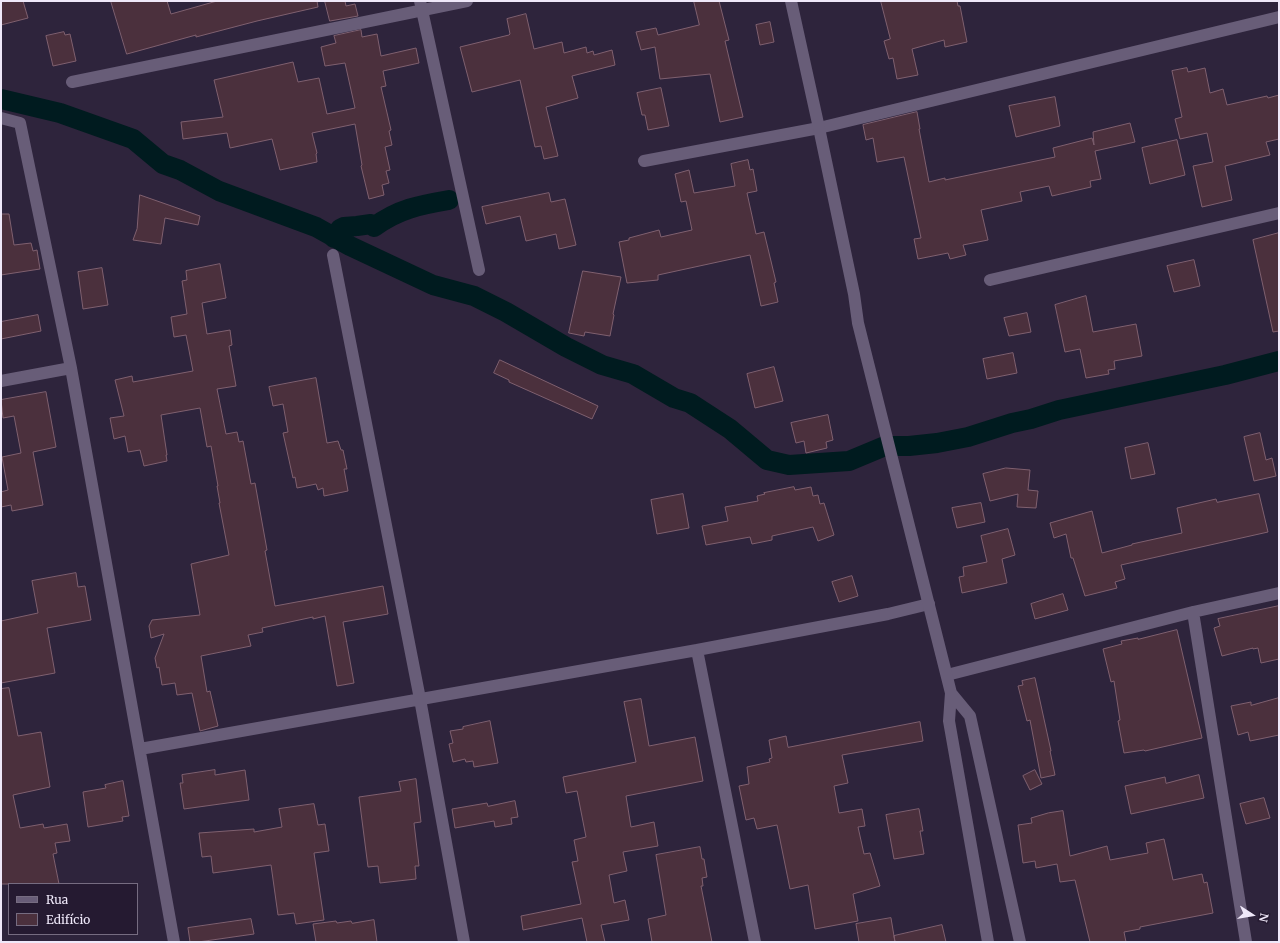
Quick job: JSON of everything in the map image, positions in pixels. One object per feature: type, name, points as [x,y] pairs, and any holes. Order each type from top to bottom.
[{"type":"street","points":[[72,82],[421,6],[467,1]]},
{"type":"street","points":[[791,1],[819,128],[858,323],[930,604],[951,693],[949,721],[988,942]]},
{"type":"street","points":[[421,6],[479,270]]},
{"type":"street","points":[[644,162],[819,128],[1279,17]]},
{"type":"street","points":[[1,118],[20,123],[72,368],[174,942]]},
{"type":"street","points":[[990,280],[1279,213]]},
{"type":"street","points":[[333,255],[420,699],[464,942]]},
{"type":"street","points":[[1,381],[72,368]]},
{"type":"street","points":[[947,675],[1192,612],[1279,593]]},
{"type":"street","points":[[140,749],[697,650],[888,614],[930,604]]},
{"type":"street","points":[[1192,612],[1246,942]]},
{"type":"street","points":[[697,650],[754,942]]},
{"type":"street","points":[[951,693],[970,716],[1020,942]]},
{"type":"building","points":[[1,1],[23,1],[28,18],[1,25]]},
{"type":"building","points":[[111,1],[167,1],[171,14],[217,1],[317,1],[318,7],[196,37],[196,35],[127,54]]},
{"type":"building","points":[[325,1],[345,1],[346,6],[355,4],[358,16],[330,21]]},
{"type":"building","points":[[694,1],[719,1],[729,40],[725,41],[743,117],[720,122],[710,74],[660,79],[655,47],[641,50],[636,32],[656,28],[658,35],[699,25]]},
{"type":"building","points":[[881,1],[957,1],[958,6],[960,6],[967,42],[945,47],[944,40],[912,49],[918,75],[897,79],[893,58],[889,59],[884,41],[890,39]]},
{"type":"building","points":[[526,14],[534,49],[562,42],[564,53],[586,47],[587,53],[593,51],[594,55],[612,50],[615,65],[572,76],[578,98],[546,107],[558,156],[544,159],[541,146],[535,147],[520,80],[472,92],[460,47],[509,35],[507,19]]},
{"type":"building","points":[[770,22],[774,42],[760,45],[756,25]]},
{"type":"building","points":[[361,30],[362,37],[377,34],[381,56],[416,48],[419,63],[383,71],[386,86],[381,87],[391,130],[389,131],[392,145],[385,147],[390,170],[386,171],[389,183],[382,185],[384,195],[369,199],[361,166],[355,124],[312,133],[317,153],[317,162],[280,170],[272,139],[230,148],[227,133],[183,139],[181,122],[223,117],[214,80],[293,62],[298,82],[319,78],[327,114],[355,108],[345,63],[325,66],[321,47],[336,43],[334,36]]},
{"type":"building","points":[[64,32],[65,35],[70,34],[76,61],[53,66],[46,36]]},
{"type":"building","points":[[1187,68],[1188,72],[1205,68],[1210,93],[1223,89],[1227,105],[1267,96],[1268,98],[1279,95],[1279,139],[1266,142],[1270,155],[1225,166],[1232,200],[1202,207],[1193,166],[1213,162],[1207,133],[1180,139],[1175,119],[1182,117],[1172,71]]},
{"type":"building","points":[[661,88],[669,126],[648,130],[645,115],[642,115],[637,93]]},
{"type":"building","points":[[1055,97],[1060,126],[1016,137],[1009,106]]},
{"type":"building","points":[[917,112],[929,182],[1055,157],[1053,148],[1092,138],[1094,145],[1093,132],[1130,123],[1135,142],[1095,151],[1101,179],[1090,181],[1091,187],[1052,196],[1049,186],[1020,192],[1022,201],[981,210],[988,240],[963,245],[966,255],[950,259],[948,253],[918,259],[914,239],[921,238],[904,157],[877,162],[873,138],[866,140],[863,125]]},
{"type":"building","points":[[1177,140],[1185,175],[1150,184],[1142,148]]},
{"type":"building","points":[[748,160],[750,170],[753,169],[757,191],[747,193],[756,234],[764,232],[776,282],[774,283],[778,302],[761,306],[750,255],[658,275],[658,280],[627,283],[619,242],[659,230],[661,237],[692,230],[686,201],[681,202],[675,174],[689,170],[694,193],[735,186],[731,164]]},
{"type":"building","points":[[549,193],[551,202],[565,199],[576,245],[559,249],[556,234],[526,241],[520,216],[486,224],[482,207]]},
{"type":"building","points":[[140,195],[200,216],[198,225],[165,218],[161,244],[133,240],[137,229]]},
{"type":"building","points":[[1,214],[9,214],[14,245],[31,243],[33,251],[37,250],[40,269],[1,275]]},
{"type":"building","points":[[1279,233],[1279,331],[1273,332],[1253,240]]},
{"type":"building","points":[[1194,260],[1200,286],[1174,292],[1167,266]]},
{"type":"building","points":[[220,264],[226,298],[202,303],[207,334],[230,330],[232,345],[229,346],[236,386],[217,389],[226,434],[237,432],[239,442],[243,441],[251,484],[255,483],[275,606],[383,586],[388,614],[343,622],[354,683],[337,686],[325,616],[313,619],[313,617],[262,628],[263,632],[248,635],[251,646],[201,656],[207,692],[210,691],[218,726],[200,731],[192,693],[177,695],[175,683],[162,685],[159,667],[157,668],[155,658],[164,634],[151,638],[149,626],[152,620],[200,615],[191,564],[229,555],[219,503],[218,486],[211,446],[207,447],[200,408],[161,415],[167,461],[144,466],[140,450],[128,452],[125,436],[114,439],[110,418],[124,416],[115,380],[132,376],[133,382],[193,371],[186,335],[174,337],[171,317],[187,314],[182,281],[187,280],[186,271]]},
{"type":"building","points":[[102,268],[108,305],[83,309],[78,272]]},
{"type":"building","points":[[583,271],[621,277],[610,336],[585,332],[584,336],[569,333]]},
{"type":"building","points":[[1086,296],[1093,332],[1136,324],[1142,356],[1114,361],[1115,369],[1108,370],[1109,374],[1086,378],[1080,349],[1065,352],[1055,305]]},
{"type":"building","points":[[1027,313],[1031,332],[1009,336],[1004,318]]},
{"type":"building","points":[[38,315],[41,331],[1,339],[1,322]]},
{"type":"building","points":[[1013,353],[1017,373],[987,379],[983,359]]},
{"type":"building","points":[[500,360],[598,406],[592,419],[509,382],[509,380],[494,373]]},
{"type":"building","points":[[774,367],[783,401],[755,408],[747,374]]},
{"type":"building","points":[[316,378],[327,443],[338,441],[341,450],[343,450],[347,469],[344,469],[348,491],[324,496],[323,488],[318,490],[316,484],[297,488],[295,477],[293,478],[283,433],[288,432],[283,404],[273,406],[269,387]]},
{"type":"building","points":[[46,392],[56,447],[33,452],[43,505],[12,511],[11,505],[1,507],[1,492],[8,490],[2,457],[21,453],[14,416],[3,418],[1,400]]},
{"type":"building","points":[[828,415],[833,440],[826,442],[827,448],[806,453],[804,441],[796,443],[791,423]]},
{"type":"building","points":[[1260,433],[1266,460],[1272,458],[1276,476],[1254,481],[1244,437]]},
{"type":"building","points":[[1148,443],[1155,474],[1131,479],[1125,448]]},
{"type":"building","points":[[1006,468],[1030,470],[1028,490],[1038,491],[1036,508],[1017,507],[1018,494],[990,501],[983,474]]},
{"type":"building","points":[[794,487],[795,490],[811,487],[813,496],[818,495],[820,504],[824,503],[834,535],[818,541],[813,527],[772,536],[772,540],[752,544],[750,537],[706,545],[702,526],[728,521],[725,507],[758,501],[757,496],[765,494],[764,493]]},
{"type":"building","points":[[683,494],[689,528],[657,534],[651,500]]},
{"type":"building","points":[[1259,494],[1268,532],[1121,565],[1125,579],[1115,582],[1117,588],[1085,596],[1073,558],[1071,558],[1066,534],[1054,538],[1050,523],[1092,511],[1102,553],[1132,544],[1182,533],[1177,508],[1216,499],[1217,502]]},
{"type":"building","points":[[981,503],[985,522],[957,528],[952,508]]},
{"type":"building","points":[[1008,529],[1015,555],[1002,559],[1007,583],[962,593],[959,577],[964,576],[963,567],[987,562],[981,536]]},
{"type":"building","points":[[76,573],[78,587],[85,586],[91,620],[47,628],[55,673],[1,683],[1,621],[38,613],[32,581]]},
{"type":"building","points":[[852,576],[858,596],[839,602],[832,582]]},
{"type":"building","points":[[1063,594],[1068,610],[1035,619],[1031,604]]},
{"type":"building","points":[[1279,606],[1279,659],[1261,663],[1258,648],[1222,656],[1214,628],[1220,626],[1218,619]]},
{"type":"building","points":[[1177,630],[1202,738],[1145,751],[1124,753],[1118,721],[1120,720],[1114,681],[1111,682],[1103,649],[1122,644],[1121,641],[1138,639]]},
{"type":"building","points":[[1035,678],[1055,775],[1041,778],[1030,720],[1027,721],[1018,686],[1023,685],[1022,681]]},
{"type":"building","points":[[9,688],[18,736],[41,732],[50,787],[13,795],[20,828],[43,824],[44,828],[67,824],[70,841],[55,843],[57,853],[53,854],[59,883],[1,884],[1,689]]},
{"type":"building","points":[[1279,698],[1279,735],[1250,741],[1248,732],[1238,735],[1231,706],[1251,702],[1251,705]]},
{"type":"building","points":[[641,699],[649,746],[695,737],[703,781],[626,796],[631,827],[654,822],[658,846],[623,852],[627,871],[609,875],[614,903],[625,900],[629,920],[601,925],[605,942],[587,942],[582,918],[523,930],[521,916],[581,904],[572,862],[578,861],[574,840],[586,837],[577,791],[566,793],[563,777],[636,762],[624,702]]},
{"type":"building","points":[[490,721],[498,763],[474,767],[473,761],[466,762],[465,759],[453,762],[449,744],[453,743],[450,731],[463,729],[463,727]]},
{"type":"building","points":[[920,722],[923,741],[842,755],[848,783],[834,786],[839,813],[862,809],[865,826],[858,827],[864,854],[870,853],[880,886],[853,894],[858,921],[815,929],[808,885],[790,889],[777,825],[757,829],[754,818],[746,820],[739,786],[749,784],[747,767],[770,762],[769,759],[772,758],[769,740],[786,736],[788,747]]},
{"type":"building","points":[[215,770],[215,775],[245,770],[249,800],[184,809],[180,783],[183,783],[182,775]]},
{"type":"building","points":[[1035,770],[1042,784],[1030,790],[1023,776]]},
{"type":"building","points":[[1199,775],[1204,798],[1131,814],[1125,786],[1165,777],[1166,783]]},
{"type":"building","points":[[416,779],[421,822],[414,823],[419,866],[415,866],[416,879],[380,883],[378,866],[368,867],[359,797],[401,791],[399,782]]},
{"type":"building","points":[[123,781],[129,816],[122,817],[123,821],[88,827],[83,792],[106,788],[105,785]]},
{"type":"building","points":[[1264,798],[1270,818],[1246,824],[1240,804]]},
{"type":"building","points":[[515,801],[518,817],[511,818],[512,824],[495,827],[494,821],[455,828],[452,809],[487,803],[488,806]]},
{"type":"building","points":[[314,804],[318,825],[325,824],[329,851],[314,853],[324,920],[296,924],[294,913],[278,915],[271,865],[213,873],[211,856],[202,857],[199,833],[254,829],[254,832],[282,827],[279,809]]},
{"type":"building","points":[[919,809],[923,831],[920,831],[924,854],[894,859],[886,815]]},
{"type":"building","points":[[1063,811],[1070,856],[1107,846],[1110,860],[1148,853],[1146,843],[1164,839],[1173,880],[1202,874],[1204,883],[1207,882],[1213,913],[1140,927],[1140,929],[1124,932],[1126,942],[1090,942],[1075,880],[1060,882],[1057,864],[1036,868],[1035,861],[1023,863],[1018,825],[1032,823],[1031,818],[1048,813]]},
{"type":"building","points":[[700,847],[707,877],[702,878],[703,886],[701,886],[712,942],[652,942],[648,919],[666,915],[656,855]]},
{"type":"building","points":[[891,918],[895,942],[859,942],[856,924]]},
{"type":"building","points":[[251,919],[254,934],[190,942],[188,928]]},
{"type":"building","points":[[374,920],[377,942],[316,942],[313,924],[336,921],[337,923],[351,921],[352,923]]},
{"type":"building","points":[[942,925],[946,942],[895,942],[894,936]]},
{"type":"waterway","points":[[1,99],[60,113],[133,139],[163,164],[180,170],[219,191],[316,227],[350,246],[433,285],[474,296],[506,312],[566,347],[602,365],[633,374],[674,398],[690,403],[730,429],[767,460],[789,465],[849,461],[885,446],[909,446],[937,443],[968,437],[1059,410],[1225,375],[1279,361]]},
{"type":"waterway","points":[[334,238],[340,229],[344,227],[371,224],[374,227],[401,212],[428,204],[449,200]]}]
